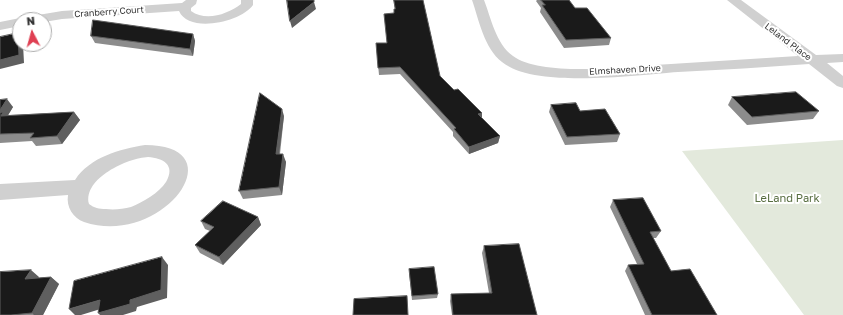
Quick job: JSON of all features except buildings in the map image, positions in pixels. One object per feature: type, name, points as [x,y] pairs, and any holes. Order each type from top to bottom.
[{"type":"street","name":"Cranberry Court","points":[[189,4],[185,12],[188,15],[195,18],[215,19],[235,13],[246,5],[247,0]]},
{"type":"street","name":"Elmshaven Drive","points":[[478,0],[501,52],[508,60],[521,66],[543,72],[573,74],[843,58]]},
{"type":"street","name":"Leland Place","points":[[733,0],[843,83]]},
{"type":"street","name":"Cranberry Court","points":[[52,17],[189,4]]},
{"type":"street","points":[[0,26],[12,24]]},
{"type":"street","points":[[145,151],[159,152],[169,155],[176,162],[179,170],[177,181],[170,191],[157,202],[140,211],[121,217],[104,218],[90,215],[80,208],[77,198],[81,187],[89,176],[101,166],[131,153],[145,151]]},
{"type":"street","points":[[0,192],[81,187]]},
{"type":"green space","name":"LeLand Park","points":[[843,140],[843,315],[804,315],[682,151]]}]
